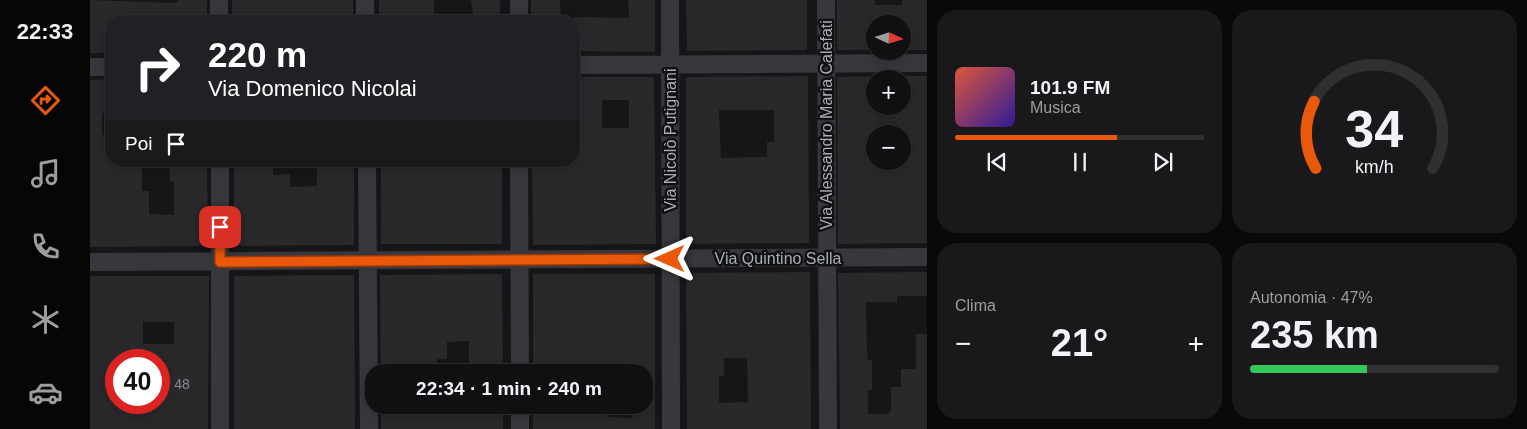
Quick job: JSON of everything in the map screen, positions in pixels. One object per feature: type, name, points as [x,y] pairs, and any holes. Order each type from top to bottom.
[{"type":"street","points":[[219,0],[219,15]]},
{"type":"street","points":[[365,0],[365,15]]},
{"type":"street","points":[[519,0],[519,15]]},
{"type":"street","name":"Via Nicolò Putignani","points":[[670,0],[671,429]]},
{"type":"street","name":"Via Alessandro Maria Calefati","points":[[826,0],[828,429]]},
{"type":"street","points":[[580,65],[927,62]]},
{"type":"street","points":[[90,67],[105,67]]},
{"type":"street","points":[[220,167],[220,429]]},
{"type":"street","points":[[366,167],[369,429]]},
{"type":"street","points":[[519,167],[520,364]]},
{"type":"street","name":"Via Quintino Sella","points":[[90,262],[927,257]]},
{"type":"street","points":[[520,414],[520,429]]},
{"type":"building","points":[[90,0],[177,3],[178,0],[207,0],[207,15],[105,15],[105,53],[90,53]]},
{"type":"building","points":[[232,0],[353,0],[353,15],[232,15]]},
{"type":"building","points":[[379,0],[434,0],[434,15],[379,15]]},
{"type":"building","points":[[471,0],[500,0],[500,15],[473,15]]},
{"type":"building","points":[[531,0],[560,0],[561,15],[531,15]]},
{"type":"building","points":[[628,0],[655,0],[655,52],[580,51],[580,17],[629,18]]},
{"type":"building","points":[[686,0],[807,0],[807,50],[687,51]]},
{"type":"building","points":[[837,0],[875,0],[875,5],[902,5],[902,0],[927,0],[927,50],[911,50],[911,15],[866,15],[866,50],[837,50]]},
{"type":"building","points":[[808,76],[809,243],[686,244],[686,77]],"holes":[[[719,110],[774,110],[774,142],[767,142],[767,157],[721,158]]]},
{"type":"building","points":[[866,76],[866,115],[911,115],[911,76],[927,76],[927,243],[838,244],[837,77]]},
{"type":"building","points":[[580,77],[654,77],[656,244],[533,245],[532,167],[580,167]],"holes":[[[602,100],[629,100],[629,128],[602,128]]]},
{"type":"building","points":[[105,79],[105,113],[102,113],[102,135],[105,135],[105,167],[142,167],[142,191],[149,191],[149,214],[174,215],[174,182],[170,181],[169,167],[207,167],[208,246],[90,247],[90,80]]},
{"type":"building","points":[[234,167],[273,167],[273,175],[290,174],[290,187],[317,186],[317,167],[354,167],[354,245],[234,246]]},
{"type":"building","points":[[381,167],[502,167],[502,244],[381,244]]},
{"type":"building","points":[[810,272],[811,429],[687,429],[686,273]],"holes":[[[724,358],[747,358],[748,402],[719,403],[719,376],[724,376]]]},
{"type":"building","points":[[927,272],[927,296],[897,296],[897,302],[866,302],[867,353],[868,360],[872,360],[872,390],[868,390],[868,414],[889,414],[889,411],[891,411],[891,387],[901,387],[901,369],[916,369],[916,334],[927,334],[927,429],[840,429],[838,273]]},
{"type":"building","points":[[502,274],[503,364],[469,364],[469,341],[447,342],[447,359],[437,359],[437,364],[381,364],[380,275]]},
{"type":"building","points":[[533,274],[655,274],[655,429],[533,429],[533,414],[608,414],[608,417],[632,418],[632,414],[653,414],[653,364],[533,364]]},
{"type":"building","points":[[354,275],[355,429],[234,429],[234,276]]},
{"type":"building","points":[[90,276],[209,276],[208,429],[90,429]],"holes":[[[143,322],[174,322],[174,344],[143,344]]]},
{"type":"building","points":[[381,414],[503,414],[503,429],[381,429]]},
{"type":"route","points":[[220,227],[220,262],[670,259]]}]
